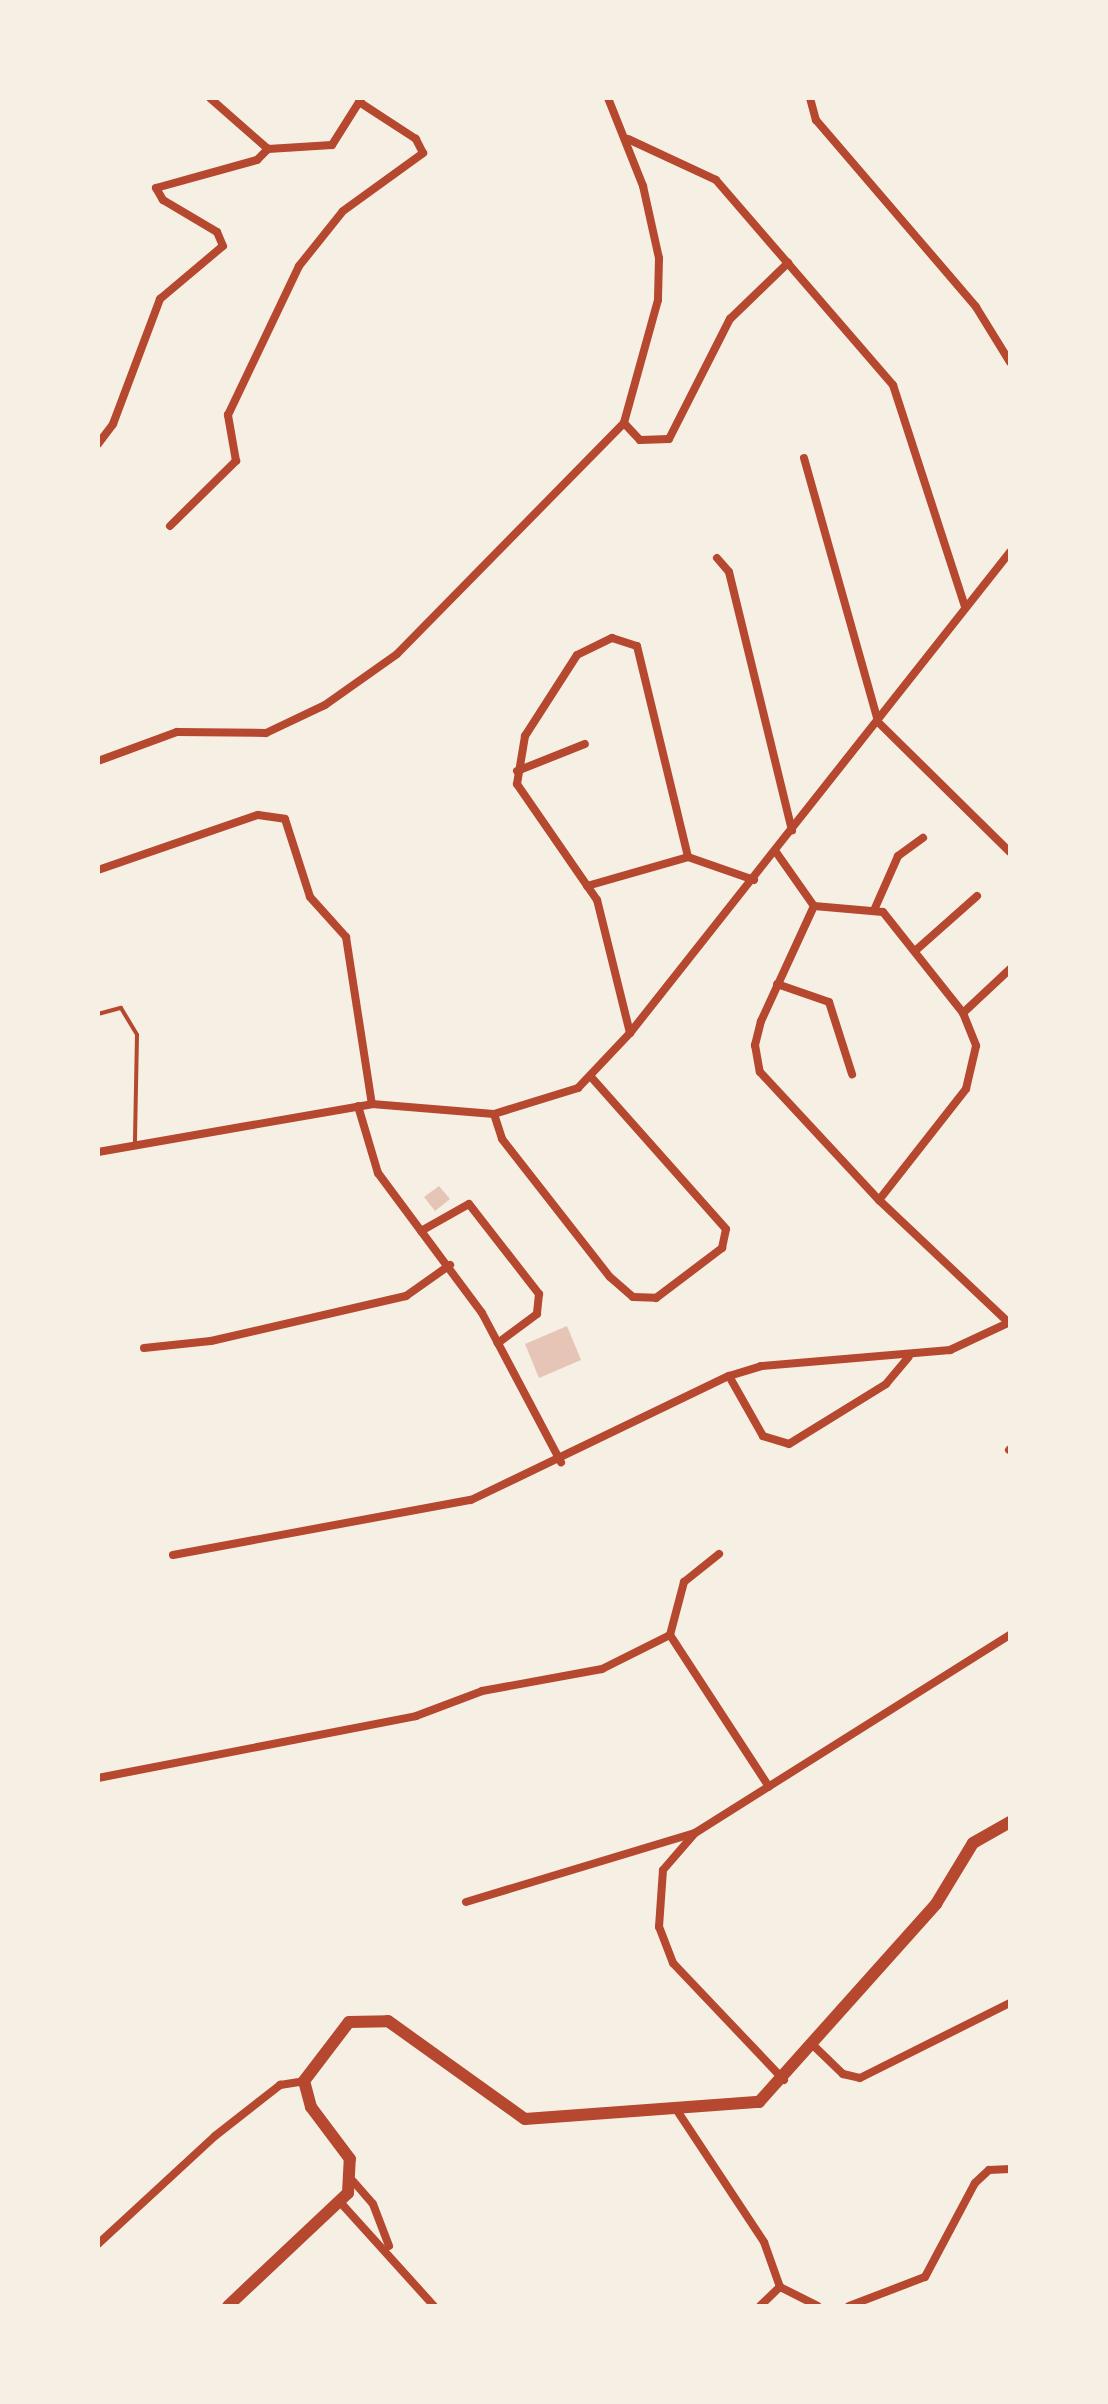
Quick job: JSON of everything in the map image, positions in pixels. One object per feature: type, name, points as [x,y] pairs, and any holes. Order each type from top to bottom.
[{"type":"main road","points":[[228,2306],[340,2202],[353,2181],[350,2159],[311,2107],[304,2081],[349,2022],[374,2016],[525,2119],[678,2112],[759,2102],[785,2080],[815,2047],[936,1904],[973,1843],[1010,1822]]},
{"type":"street","points":[[210,98],[268,149]]},
{"type":"street","points":[[98,761],[177,732],[266,733],[325,705],[397,654],[624,423],[660,280],[628,139],[608,98]]},
{"type":"street","points":[[810,98],[816,120],[976,307],[1010,362]]},
{"type":"street","points":[[98,444],[113,424],[160,299],[223,246],[217,232],[163,200],[156,188],[257,160],[268,149],[332,145],[360,100],[416,139],[423,153],[343,211],[299,266],[228,415],[236,461],[170,526]]},
{"type":"street","points":[[628,139],[716,180],[893,385],[965,606]]},
{"type":"street","points":[[624,423],[640,440],[669,439],[730,319],[788,263]]},
{"type":"street","points":[[804,458],[878,722],[1010,852]]},
{"type":"street","points":[[98,1152],[372,1104],[494,1114],[556,1099],[591,1077],[754,880],[1010,552]]},
{"type":"street","points":[[717,558],[729,572],[792,830]]},
{"type":"street","points":[[630,1033],[605,922],[587,886],[520,794],[517,771],[525,736],[564,666],[612,638],[633,641],[688,857]]},
{"type":"street","points":[[517,771],[585,744]]},
{"type":"street","points":[[98,870],[258,815],[285,819],[310,897],[346,937],[372,1104]]},
{"type":"street","points":[[875,908],[898,856],[923,838]]},
{"type":"street","points":[[776,852],[814,906]]},
{"type":"street","points":[[587,886],[688,857],[754,880]]},
{"type":"street","points":[[915,951],[977,896]]},
{"type":"street","points":[[814,906],[875,908],[915,951],[963,1013],[976,1046],[966,1089],[879,1200]]},
{"type":"street","points":[[173,1555],[471,1500],[561,1462],[729,1376],[761,1366],[909,1357],[973,1343],[1010,1323],[879,1200],[760,1072],[755,1045],[777,984],[814,906]]},
{"type":"street","points":[[963,1013],[1010,969]]},
{"type":"street","points":[[777,984],[829,1002],[852,1074]]},
{"type":"street","points":[[494,1114],[502,1139],[610,1277],[633,1297],[656,1298],[722,1248],[726,1229],[591,1077]]},
{"type":"street","points":[[358,1106],[378,1173],[450,1265],[498,1343],[561,1462]]},
{"type":"street","points":[[421,1231],[469,1204],[539,1294],[537,1314],[498,1343]]},
{"type":"street","points":[[144,1348],[211,1341],[406,1296],[450,1265]]},
{"type":"street","points":[[729,1376],[763,1436],[789,1444],[886,1384],[909,1357]]},
{"type":"street","points":[[719,1554],[684,1582],[670,1635],[769,1787]]},
{"type":"street","points":[[98,1778],[416,1716],[482,1691],[602,1669],[670,1635]]},
{"type":"street","points":[[466,1902],[695,1833],[1010,1635]]},
{"type":"street","points":[[695,1833],[663,1870],[657,1898],[664,1946],[785,2080]]},
{"type":"street","points":[[815,2047],[843,2074],[860,2078],[1010,2003]]},
{"type":"street","points":[[98,2244],[226,2127],[280,2085],[304,2081]]},
{"type":"street","points":[[678,2112],[764,2242],[780,2287],[818,2306]]},
{"type":"street","points":[[849,2306],[925,2277],[975,2183],[989,2170],[1010,2169]]},
{"type":"street","points":[[353,2181],[373,2204],[390,2251]]},
{"type":"street","points":[[340,2202],[390,2251],[434,2306]]},
{"type":"street","points":[[760,2306],[780,2287]]},
{"type":"lane","points":[[98,1014],[121,1008],[137,1035],[135,1146]]},
{"type":"building","points":[[439,1186],[450,1199],[435,1211],[424,1197]]},
{"type":"building","points":[[567,1326],[581,1360],[539,1378],[525,1344]]}]
